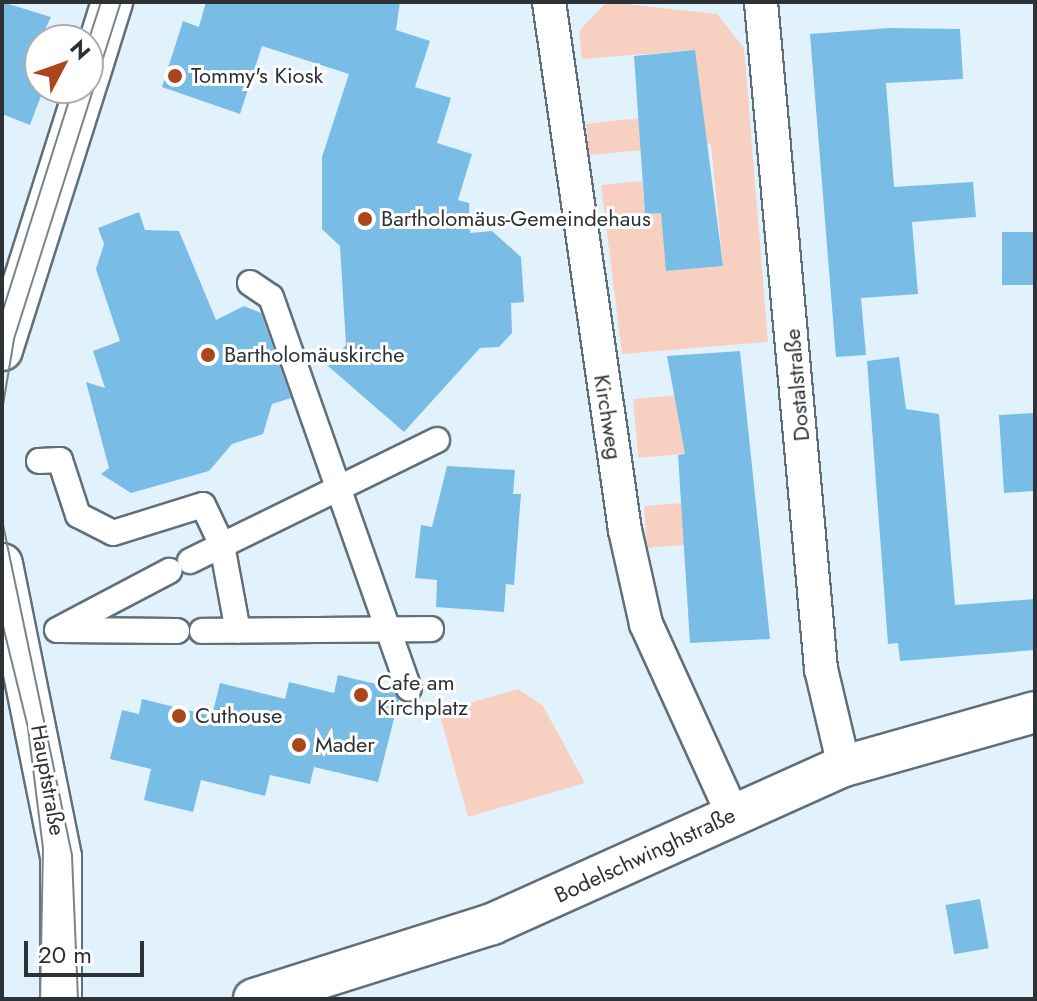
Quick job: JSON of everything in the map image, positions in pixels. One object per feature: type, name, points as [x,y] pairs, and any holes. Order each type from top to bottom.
[{"type":"street","points":[[104,28],[112,2]]},
{"type":"street","name":"Kirchweg","points":[[549,2],[625,530],[667,683],[732,813]]},
{"type":"street","name":"Dostalstraße","points":[[761,2],[821,669],[844,766]]},
{"type":"street","points":[[2,350],[80,104]]},
{"type":"street","points":[[250,283],[271,297],[409,688]]},
{"type":"street","points":[[431,629],[57,630],[337,487],[437,440]]},
{"type":"street","points":[[39,461],[60,460],[78,515],[95,527],[127,534],[203,505],[222,545],[238,631]]},
{"type":"street","name":"Hauptstraße","points":[[2,564],[61,857],[61,999]]},
{"type":"street","name":"Bodelschwinghstraße","points":[[254,999],[492,924],[732,813],[844,766],[1035,712]]},
{"type":"shaded area","points":[[607,2],[717,14],[744,48],[768,342],[622,354],[601,185],[642,181],[645,214],[661,213],[667,271],[723,266],[711,144],[589,155],[586,124],[640,118],[695,50],[582,59],[579,31]]},
{"type":"shaded area","points":[[680,395],[685,454],[638,458],[633,399]]},
{"type":"shaded area","points":[[683,503],[705,543],[647,548],[644,506]]},
{"type":"shaded area","points":[[518,689],[543,706],[585,783],[468,817],[439,712]]},
{"type":"building","points":[[2,2],[51,17],[48,24],[24,24],[24,104],[38,104],[30,125],[2,114]]},
{"type":"building","points":[[206,2],[400,2],[396,30],[430,41],[415,87],[451,98],[437,143],[472,154],[458,200],[469,203],[470,233],[492,231],[521,257],[524,302],[511,303],[512,333],[499,347],[480,348],[404,432],[328,366],[346,345],[340,246],[322,229],[322,157],[349,74],[262,46],[240,114],[162,87],[183,21],[199,27]]},
{"type":"building","points":[[890,28],[960,29],[963,79],[886,83],[894,187],[973,182],[976,217],[912,222],[918,294],[861,298],[866,355],[836,357],[810,34]]},
{"type":"building","points":[[695,50],[723,266],[666,271],[661,213],[645,214],[634,56]]},
{"type":"building","name":"Bartholomäuskirche","points":[[139,212],[145,230],[179,231],[216,320],[244,306],[261,313],[291,398],[272,404],[263,434],[232,444],[209,471],[131,493],[101,474],[109,468],[86,382],[105,388],[93,351],[120,341],[96,269],[104,244],[98,228]]},
{"type":"building","points":[[1002,232],[1035,232],[1035,285],[1002,285]]},
{"type":"building","points":[[740,351],[770,639],[690,643],[678,455],[685,454],[667,356]]},
{"type":"building","points":[[899,357],[906,409],[939,414],[955,605],[1035,599],[1035,650],[900,661],[898,643],[888,644],[867,361]]},
{"type":"building","points":[[1035,413],[1035,491],[1004,493],[999,415]]},
{"type":"building","points":[[447,466],[515,470],[513,494],[521,494],[514,585],[506,584],[504,612],[436,607],[437,580],[415,578],[421,525],[432,527]]},
{"type":"building","points":[[338,675],[393,688],[399,699],[378,782],[314,767],[310,784],[270,775],[265,796],[201,780],[193,812],[144,800],[151,769],[110,759],[122,710],[139,714],[142,699],[212,716],[220,683],[285,699],[289,682],[334,693]]},
{"type":"building","points":[[980,899],[989,948],[954,954],[946,905]]},
{"type":"tram line","points":[[94,24],[101,2]]},
{"type":"tram line","points":[[2,411],[14,339],[121,2]]},
{"type":"tram line","points":[[2,313],[68,104]]},
{"type":"tram line","points":[[2,520],[72,856],[78,999]]},
{"type":"tram line","points":[[2,622],[28,728],[43,848],[40,999]]},
{"type":"place","name":"Tommy's Kiosk","points":[[175,76]]},
{"type":"place","name":"Bartholomäus-Gemeindehaus","points":[[365,219]]},
{"type":"place","name":"Bartholomäuskirche","points":[[208,355]]},
{"type":"place","name":"Cafe am Kirchplatz","points":[[361,695]]},
{"type":"place","name":"Cuthouse","points":[[179,716]]},
{"type":"place","name":"Mader","points":[[299,745]]}]
